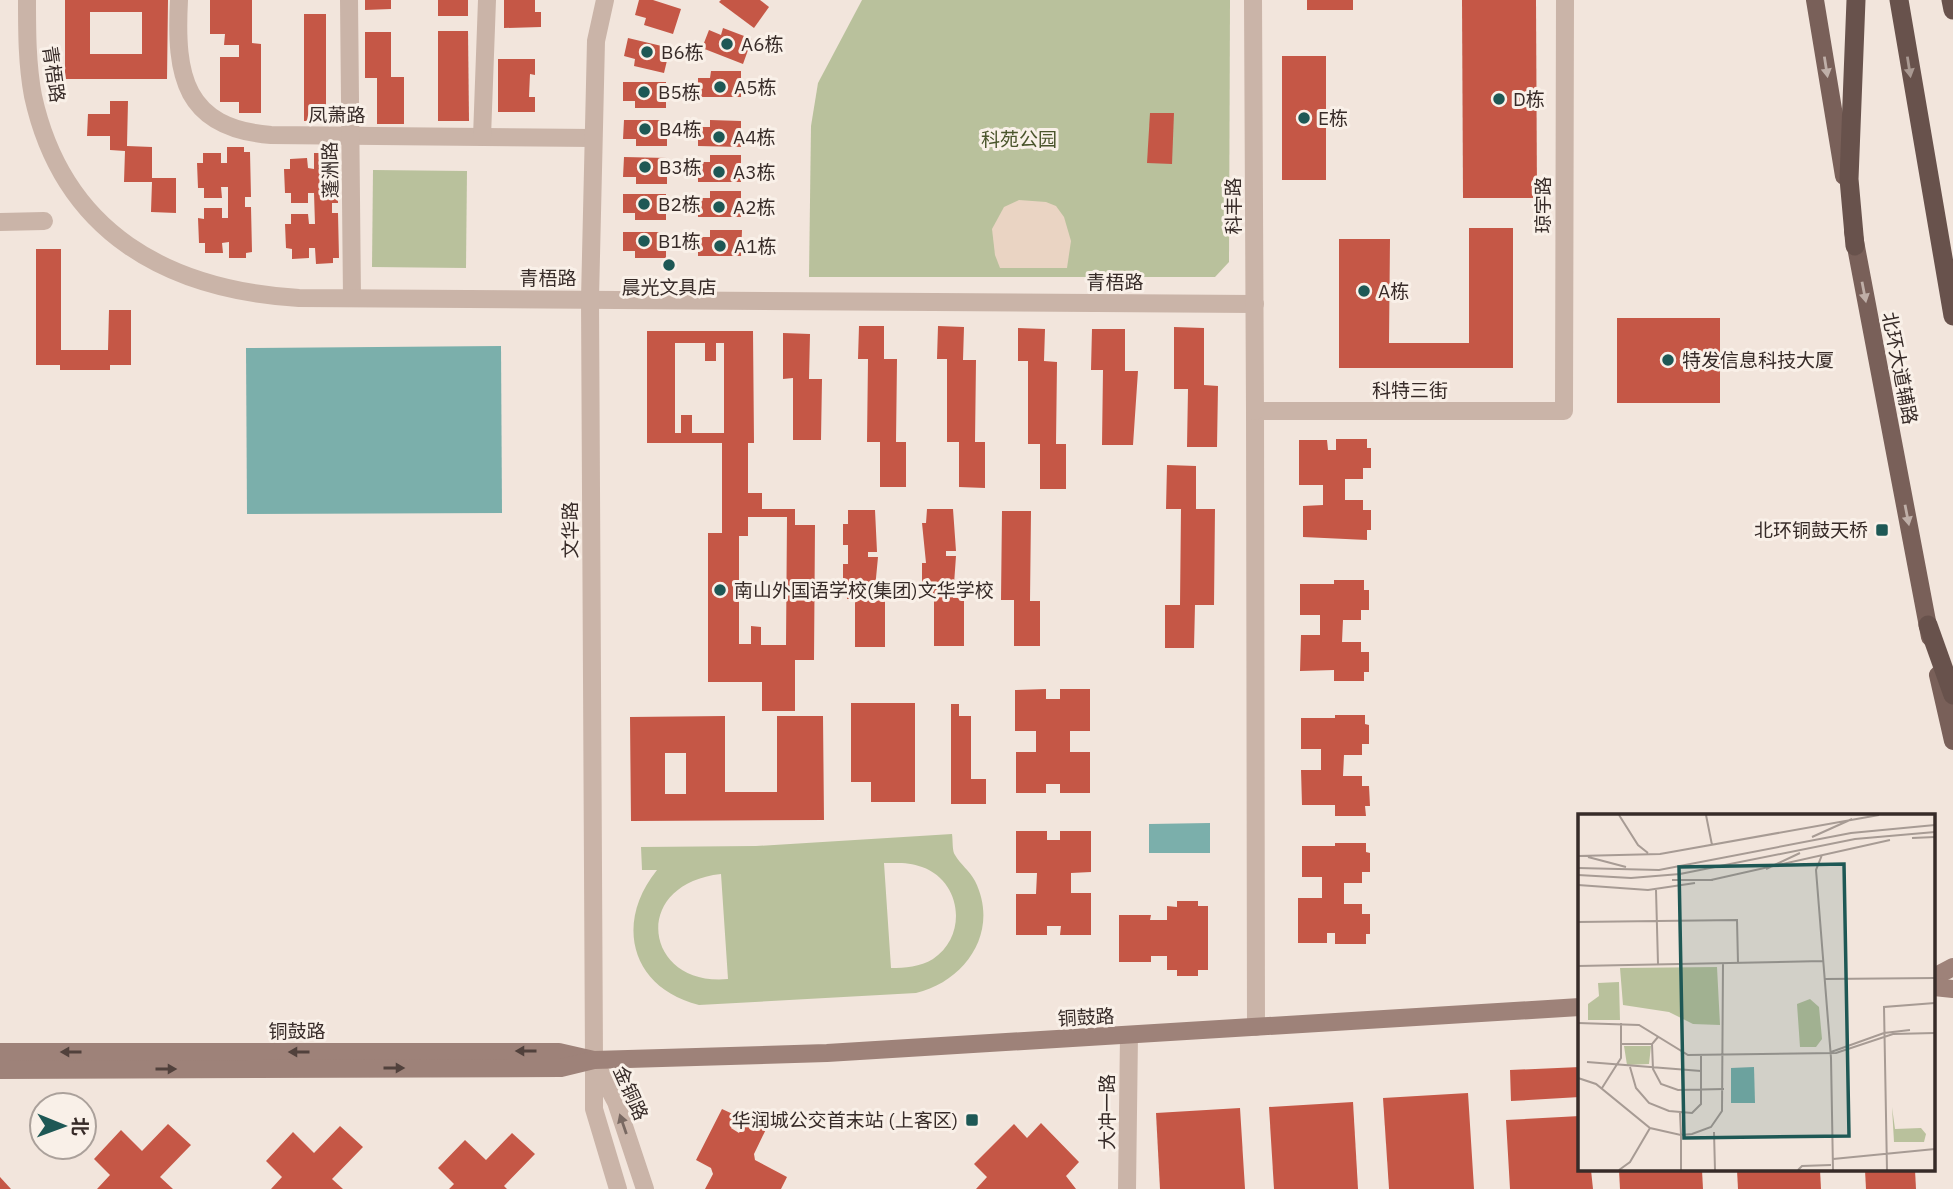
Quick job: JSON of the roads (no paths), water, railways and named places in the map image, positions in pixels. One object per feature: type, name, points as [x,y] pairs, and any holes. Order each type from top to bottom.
[{"type":"highway","points":[[1856,0],[1849,179],[1856,246]]},
{"type":"highway","points":[[1899,0],[1953,316]]},
{"type":"highway","points":[[1951,0],[1953,10]]},
{"type":"highway","points":[[1927,625],[1953,695]]},
{"type":"main road","name":"北环大道辅路","points":[[1815,0],[1856,246],[1927,625],[1953,741]]},
{"type":"main road","points":[[1936,976],[1953,967]]},
{"type":"main road","name":"铜鼓路","points":[[0,1070],[561,1068],[594,1060],[827,1053],[1578,1007]]},
{"type":"main road","name":"铜鼓路","points":[[0,1052],[559,1052],[594,1060]]},
{"type":"street","name":"青梧路","points":[[27,0],[33,93],[50,148],[62,173],[121,241],[169,270],[219,287],[274,296],[352,298],[1255,304]]},
{"type":"street","name":"凤萧路","points":[[179,0],[184,75],[201,108],[216,122],[246,133],[593,138]]},
{"type":"street","name":"蓬洲路","points":[[349,0],[352,298]]},
{"type":"street","points":[[482,137],[487,0]]},
{"type":"street","name":"文华路","points":[[594,1060],[590,299],[596,41],[605,0]]},
{"type":"street","name":"科丰路","points":[[1253,0],[1256,1027]]},
{"type":"street","name":"琼宇路","points":[[1564,411],[1565,0]]},
{"type":"street","points":[[0,222],[44,221]]},
{"type":"street","name":"科特三街","points":[[1255,411],[1564,411]]},
{"type":"street","name":"大冲一路","points":[[1128,1189],[1129,1035]]},
{"type":"street","name":"金铜路","points":[[594,1060],[594,1109],[618,1189]]},
{"type":"street","name":"金铜路","points":[[594,1060],[616,1102],[645,1189]]},
{"type":"water","points":[[501,346],[502,513],[247,514],[246,348]]},
{"type":"water","points":[[1210,823],[1210,853],[1149,853],[1149,824]]},
{"type":"place","name":"A6栋","points":[[727,44]]},
{"type":"place","name":"B6栋","points":[[647,52]]},
{"type":"place","name":"A5栋","points":[[720,87]]},
{"type":"place","name":"B5栋","points":[[644,92]]},
{"type":"place","name":"D栋","points":[[1499,99]]},
{"type":"place","name":"E栋","points":[[1304,118]]},
{"type":"place","name":"B4栋","points":[[645,129]]},
{"type":"place","name":"A4栋","points":[[719,137]]},
{"type":"place","name":"B3栋","points":[[645,167]]},
{"type":"place","name":"A3栋","points":[[719,172]]},
{"type":"place","name":"B2栋","points":[[644,204]]},
{"type":"place","name":"A2栋","points":[[719,207]]},
{"type":"place","name":"B1栋","points":[[644,241]]},
{"type":"place","name":"A1栋","points":[[720,246]]},
{"type":"place","name":"晨光文具店","points":[[669,265]]},
{"type":"place","name":"A栋","points":[[1364,291]]},
{"type":"place","name":"特发信息科技大厦","points":[[1668,360]]},
{"type":"place","name":"北环铜鼓天桥","points":[[1882,530]]},
{"type":"place","name":"南山外国语学校(集团)文华学校","points":[[720,590]]},
{"type":"place","name":"华润城公交首末站 (上客区)","points":[[972,1120]]},
{"type":"park label","name":"科苑公园","points":[[1019,139]]}]
